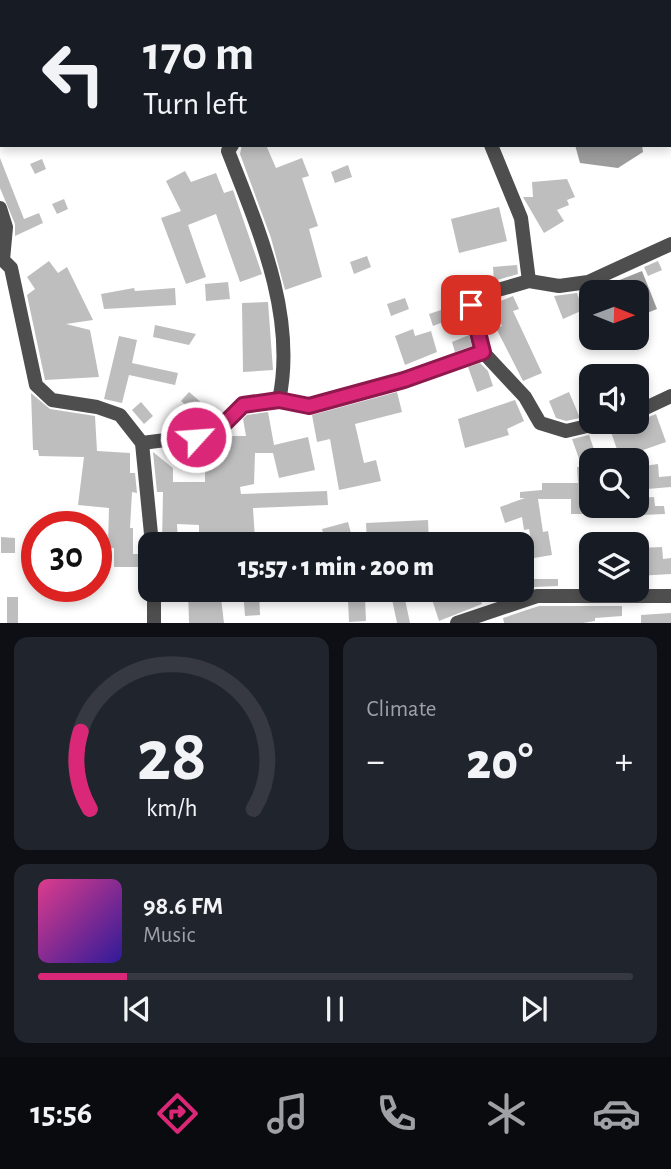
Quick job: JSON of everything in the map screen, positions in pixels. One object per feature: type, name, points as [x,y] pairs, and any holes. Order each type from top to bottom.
[{"type":"street","points":[[231,147],[228,151],[255,222],[276,293],[285,371],[279,400]]},
{"type":"street","points":[[492,147],[522,218],[530,281]]},
{"type":"street","points":[[0,208],[6,227],[1,261],[11,268],[36,385],[52,400],[97,407],[120,415],[142,443],[151,532]]},
{"type":"street","points":[[579,428],[566,431],[540,423],[525,397],[483,352],[471,305],[498,290],[530,281],[559,286],[588,282],[671,244]]},
{"type":"street","points":[[142,443],[213,435],[243,405],[279,400],[309,406],[404,380],[483,352]]},
{"type":"street","points":[[649,406],[671,396]]},
{"type":"street","points":[[457,623],[537,596],[671,596]]},
{"type":"street","points":[[154,602],[154,623]]},
{"type":"shaded area","points":[[576,147],[642,147],[643,152],[618,168],[580,163]]},
{"type":"shaded area","points":[[642,271],[646,280],[620,280]]},
{"type":"shaded area","points":[[649,289],[657,309],[649,312]]},
{"type":"building","points":[[242,147],[267,147],[276,168],[302,158],[309,176],[302,178],[318,226],[309,229],[322,277],[285,290],[271,238],[240,154]]},
{"type":"building","points":[[0,158],[24,219],[39,213],[43,223],[15,236],[15,224],[0,188]]},
{"type":"building","points":[[42,159],[46,169],[35,174],[30,164]]},
{"type":"building","points":[[348,165],[352,177],[335,183],[331,172]]},
{"type":"building","points":[[185,171],[191,182],[216,173],[224,193],[233,190],[262,274],[240,282],[216,214],[188,225],[206,277],[186,284],[161,218],[181,211],[166,181]]},
{"type":"building","points":[[567,179],[575,197],[567,200],[569,205],[557,210],[564,221],[544,233],[523,197],[533,197],[532,182]]},
{"type":"building","points":[[64,199],[68,209],[57,214],[52,204]]},
{"type":"building","points":[[499,207],[507,241],[459,253],[451,219]]},
{"type":"building","points":[[367,256],[371,267],[354,274],[350,262]]},
{"type":"building","points":[[49,261],[58,273],[67,267],[93,320],[66,324],[90,330],[99,377],[45,380],[27,295],[35,289],[27,277]]},
{"type":"building","points":[[658,261],[662,270],[648,276],[644,267]]},
{"type":"building","points":[[517,265],[518,274],[494,281],[493,267]]},
{"type":"building","points":[[228,282],[230,299],[206,301],[205,284]]},
{"type":"building","points":[[134,288],[135,291],[175,288],[176,305],[104,309],[101,294]]},
{"type":"building","points":[[577,293],[579,312],[563,319],[554,296]]},
{"type":"building","points":[[513,296],[519,309],[513,311],[542,373],[523,381],[496,328],[502,326],[493,304]]},
{"type":"building","points":[[405,298],[409,309],[391,316],[387,304]]},
{"type":"building","points":[[268,302],[273,370],[243,372],[242,303]]},
{"type":"building","points":[[447,308],[451,319],[433,326],[429,314]]},
{"type":"building","points":[[155,325],[196,334],[189,345],[153,337]]},
{"type":"building","points":[[413,329],[415,336],[431,331],[437,352],[405,365],[395,336]]},
{"type":"building","points":[[469,335],[472,346],[455,352],[452,342]]},
{"type":"building","points":[[119,336],[137,340],[132,363],[178,373],[175,385],[129,375],[122,403],[104,399]]},
{"type":"building","points":[[480,363],[488,371],[493,386],[477,392],[468,367]]},
{"type":"building","points":[[189,392],[203,404],[195,413],[181,401]]},
{"type":"building","points":[[397,392],[402,412],[355,424],[364,463],[376,460],[381,481],[339,490],[330,439],[317,442],[312,415]]},
{"type":"building","points":[[569,392],[579,418],[566,421],[556,418],[549,401]]},
{"type":"building","points":[[31,393],[50,409],[95,416],[97,451],[130,453],[130,473],[135,473],[137,493],[132,492],[130,528],[133,528],[133,554],[138,554],[138,567],[114,567],[112,511],[109,511],[109,508],[78,505],[84,457],[39,456],[38,450],[33,450]]},
{"type":"building","points":[[515,400],[524,421],[507,429],[509,435],[465,448],[458,419]]},
{"type":"building","points":[[141,402],[153,416],[144,424],[132,410]]},
{"type":"building","points":[[268,412],[274,445],[308,437],[315,470],[279,478],[273,453],[255,453],[254,484],[240,487],[241,494],[327,491],[328,505],[253,508],[255,532],[199,532],[199,525],[177,524],[177,532],[162,532],[163,492],[157,492],[153,452],[173,468],[173,482],[205,482],[205,463],[175,462],[165,450],[218,446],[224,436],[246,436],[243,419],[247,415]]},
{"type":"building","points":[[656,414],[666,442],[649,448],[617,448],[612,434],[649,434],[649,417]]},
{"type":"building","points":[[589,435],[594,448],[579,448],[579,459],[572,439]]},
{"type":"building","points":[[658,464],[659,477],[671,476],[671,487],[649,489],[649,465]]},
{"type":"building","points":[[579,467],[579,514],[571,514],[571,499],[538,499],[543,532],[548,531],[552,555],[534,558],[534,532],[524,530],[522,517],[505,523],[500,507],[525,498],[520,498],[520,492],[542,490],[542,483],[578,483]]},
{"type":"building","points":[[649,497],[654,497],[655,506],[664,506],[665,514],[649,515]]},
{"type":"building","points":[[428,520],[428,532],[366,532],[366,523]]},
{"type":"building","points":[[348,522],[351,532],[323,532],[322,529]]},
{"type":"building","points":[[1,537],[15,538],[15,553],[1,553]]},
{"type":"building","points":[[662,547],[663,559],[671,558],[671,574],[649,575],[649,548]]},
{"type":"building","points":[[534,579],[558,579],[558,586],[534,587]]},
{"type":"building","points":[[7,597],[18,597],[18,623],[7,623]]},
{"type":"building","points":[[188,602],[221,602],[224,623],[189,623]]},
{"type":"building","points":[[244,602],[259,602],[260,615],[245,616]]},
{"type":"building","points":[[348,602],[365,602],[366,621],[349,622]]},
{"type":"building","points":[[393,602],[406,602],[410,623],[397,623]]},
{"type":"building","points":[[433,602],[481,602],[482,604],[439,621]]},
{"type":"building","points":[[539,606],[622,606],[622,616],[595,618],[595,621],[583,623],[504,623],[503,618]]},
{"type":"building","points":[[671,613],[671,623],[641,623],[641,615]]},
{"type":"route","points":[[196,437],[213,435],[243,405],[279,400],[309,406],[453,365],[483,352],[471,305]]}]
